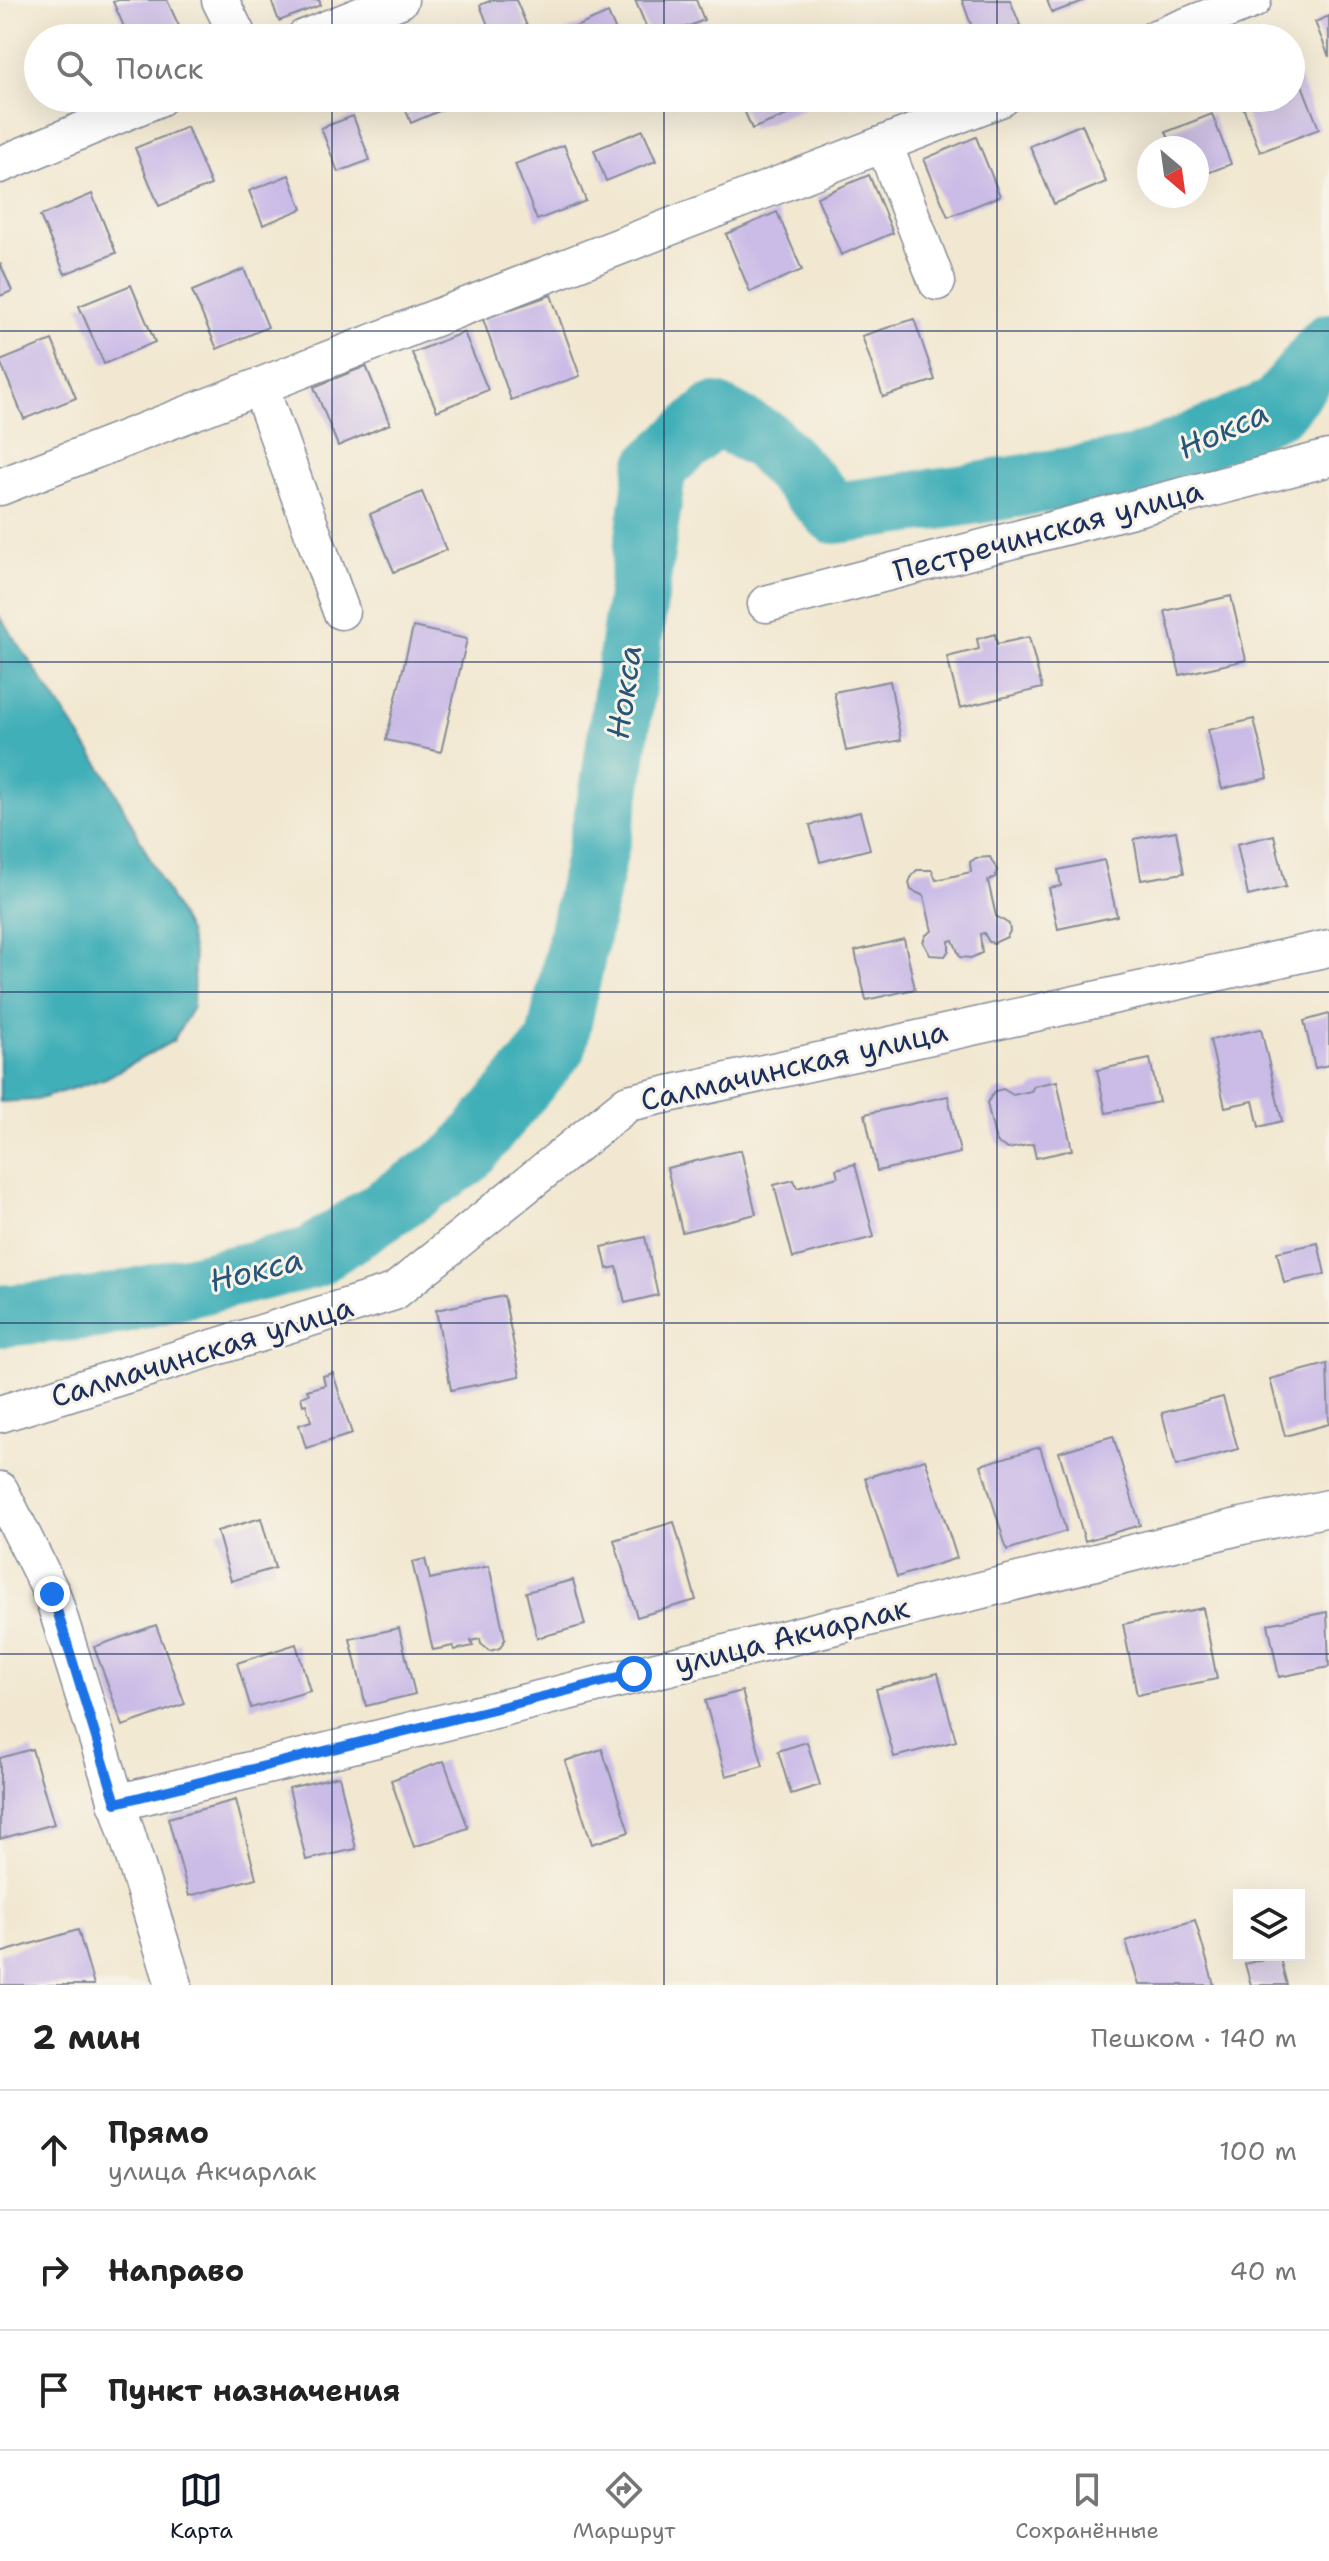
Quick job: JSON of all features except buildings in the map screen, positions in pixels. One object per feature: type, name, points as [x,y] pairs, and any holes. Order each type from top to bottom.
[{"type":"street","points":[[220,0],[232,24]]},
{"type":"street","points":[[339,24],[400,0]]},
{"type":"street","points":[[1192,24],[1253,0]]},
{"type":"street","points":[[0,165],[126,112]]},
{"type":"street","points":[[0,487],[966,112]]},
{"type":"street","points":[[884,144],[937,282]]},
{"type":"street","points":[[260,387],[341,611]]},
{"type":"street","name":"Пестречинская улица","points":[[766,604],[1329,458]]},
{"type":"street","name":"Салмачинская улица","points":[[0,1414],[394,1292],[628,1103],[1329,948]]},
{"type":"street","points":[[0,1490],[52,1594],[174,1985]]},
{"type":"street","name":"улица Акчарлак","points":[[116,1803],[1242,1526],[1329,1508]]},
{"type":"water","points":[[0,617],[108,778],[188,932],[194,958],[193,1007],[173,1041],[106,1078],[36,1100],[0,1102]]},
{"type":"waterway","name":"Нокса","points":[[0,1316],[97,1308],[311,1258],[462,1158],[556,1045],[611,786],[656,467],[715,414],[766,441],[835,513],[1136,467],[1277,408],[1329,344]]},
{"type":"route","points":[[52,1594],[116,1803],[634,1674]]}]
